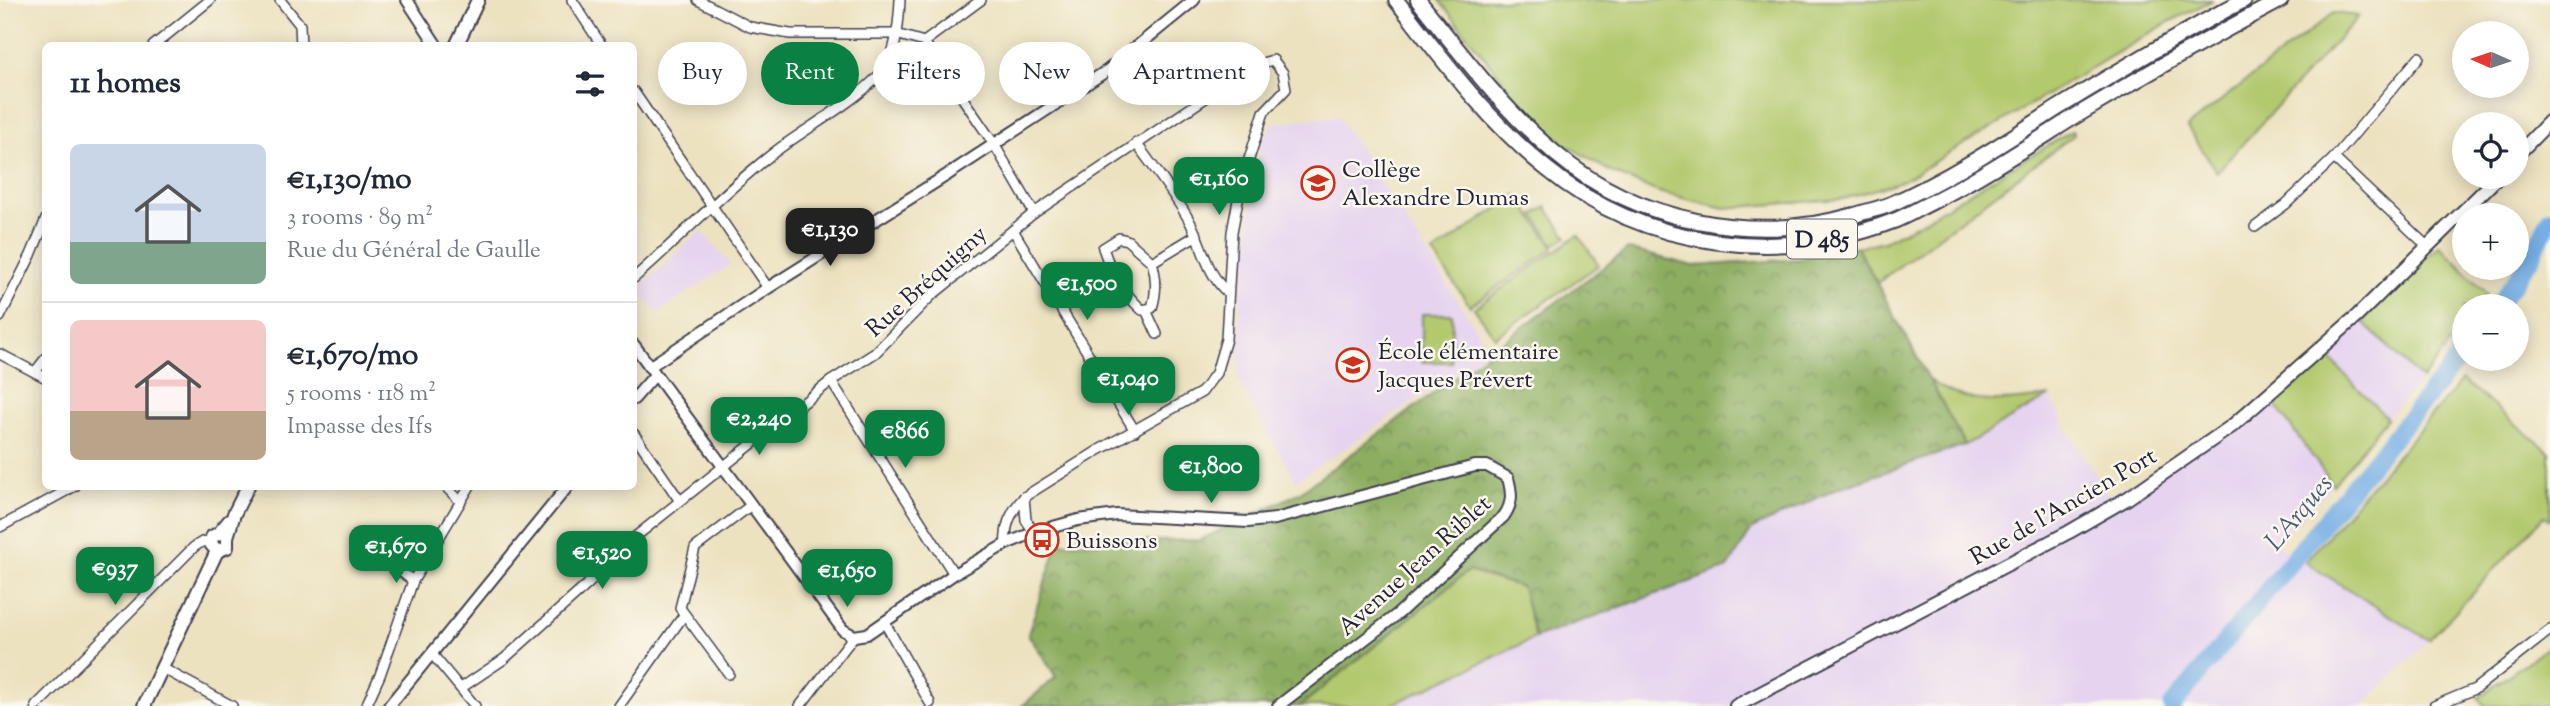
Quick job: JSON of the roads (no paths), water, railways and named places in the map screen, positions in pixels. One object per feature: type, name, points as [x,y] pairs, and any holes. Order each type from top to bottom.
[{"type":"highway","name":"D 485","points":[[1396,0],[1512,139],[1548,171],[1588,198],[1629,219],[1675,235],[1723,244],[1778,245],[1829,239],[1896,220],[1976,179],[2186,50],[2281,0]]},
{"type":"highway","name":"D 485","points":[[1418,0],[1525,128],[1558,156],[1597,183],[1636,204],[1680,218],[1724,226],[1778,229],[1825,223],[1889,205],[1969,164],[2190,29],[2244,0]]},
{"type":"main road","points":[[458,42],[478,0]]},
{"type":"main road","points":[[2529,143],[2550,121]]},
{"type":"main road","name":"Rue de l'Ancien Port","points":[[1737,706],[2129,498],[2232,426],[2357,316],[2486,189]]},
{"type":"main road","points":[[144,706],[218,540],[246,490]]},
{"type":"street","points":[[158,42],[209,0]]},
{"type":"street","points":[[280,0],[300,25],[302,42]]},
{"type":"street","points":[[407,0],[434,42]]},
{"type":"street","points":[[572,0],[599,42]]},
{"type":"street","points":[[698,0],[751,27],[790,34],[896,34],[924,41],[994,144],[1034,213]]},
{"type":"street","points":[[637,275],[710,206],[776,151],[866,87],[885,68],[896,34],[900,0]]},
{"type":"street","points":[[924,41],[981,0]]},
{"type":"street","points":[[637,394],[651,371],[768,288],[1108,69],[1194,0]]},
{"type":"street","points":[[2255,227],[2286,204],[2334,158],[2418,57]]},
{"type":"street","name":"Rue Bréquigny","points":[[461,688],[503,659],[587,585],[630,541],[831,381],[875,353],[931,296],[1034,213],[1222,87],[1262,63],[1273,60],[1283,73],[1286,89],[1264,113],[1241,184],[1232,232],[1227,292]]},
{"type":"street","points":[[637,96],[768,288]]},
{"type":"street","points":[[1006,544],[1004,532],[1014,508],[1024,497],[1099,450],[1202,392],[1216,373],[1226,339],[1227,292],[1218,284],[1197,235],[1165,183],[1136,144]]},
{"type":"street","points":[[2334,158],[2428,247]]},
{"type":"street","points":[[0,317],[42,229]]},
{"type":"street","points":[[1013,230],[1135,431]]},
{"type":"street","points":[[1152,262],[1197,235]]},
{"type":"street","points":[[1119,238],[1127,240],[1152,262],[1156,272],[1156,295],[1152,308],[1142,310],[1114,279],[1103,248],[1119,238]]},
{"type":"street","points":[[1146,310],[1157,334]]},
{"type":"street","points":[[637,350],[843,631],[854,636],[806,704]]},
{"type":"street","points":[[0,354],[42,376]]},
{"type":"street","points":[[35,372],[42,363]]},
{"type":"street","points":[[831,381],[954,574]]},
{"type":"street","points":[[637,438],[680,501]]},
{"type":"street","name":"Avenue Jean Riblet","points":[[854,636],[867,634],[954,574],[1006,544],[1034,532],[1078,520],[1117,515],[1248,522],[1276,519],[1475,466],[1487,466],[1508,478],[1510,506],[1504,516],[1399,613],[1278,706]]},
{"type":"street","points":[[0,527],[68,490]]},
{"type":"street","points":[[449,490],[460,501]]},
{"type":"street","points":[[366,706],[380,675],[413,581],[467,490]]},
{"type":"street","points":[[389,706],[565,490]]},
{"type":"street","points":[[1024,497],[1026,520],[1034,532]]},
{"type":"street","points":[[729,674],[680,608],[695,548],[750,506]]},
{"type":"street","points":[[36,706],[194,548],[202,542],[218,540]]},
{"type":"street","points":[[386,540],[381,556],[413,581]]},
{"type":"street","points":[[619,706],[684,615]]},
{"type":"street","points":[[885,623],[930,703]]},
{"type":"street","points":[[2434,706],[2475,689],[2550,630]]},
{"type":"street","points":[[432,654],[475,706]]},
{"type":"street","points":[[162,668],[232,706]]},
{"type":"waterway","name":"L'Arques","points":[[2506,294],[2531,258],[2550,218]]},
{"type":"waterway","name":"L'Arques","points":[[2172,706],[2452,367]]},
{"type":"place","name":"Collège Alexandre Dumas","points":[[1318,183]]},
{"type":"place","name":"École élémentaire Jacques Prévert","points":[[1353,365]]},
{"type":"place","name":"Buissons","points":[[1042,540]]}]
